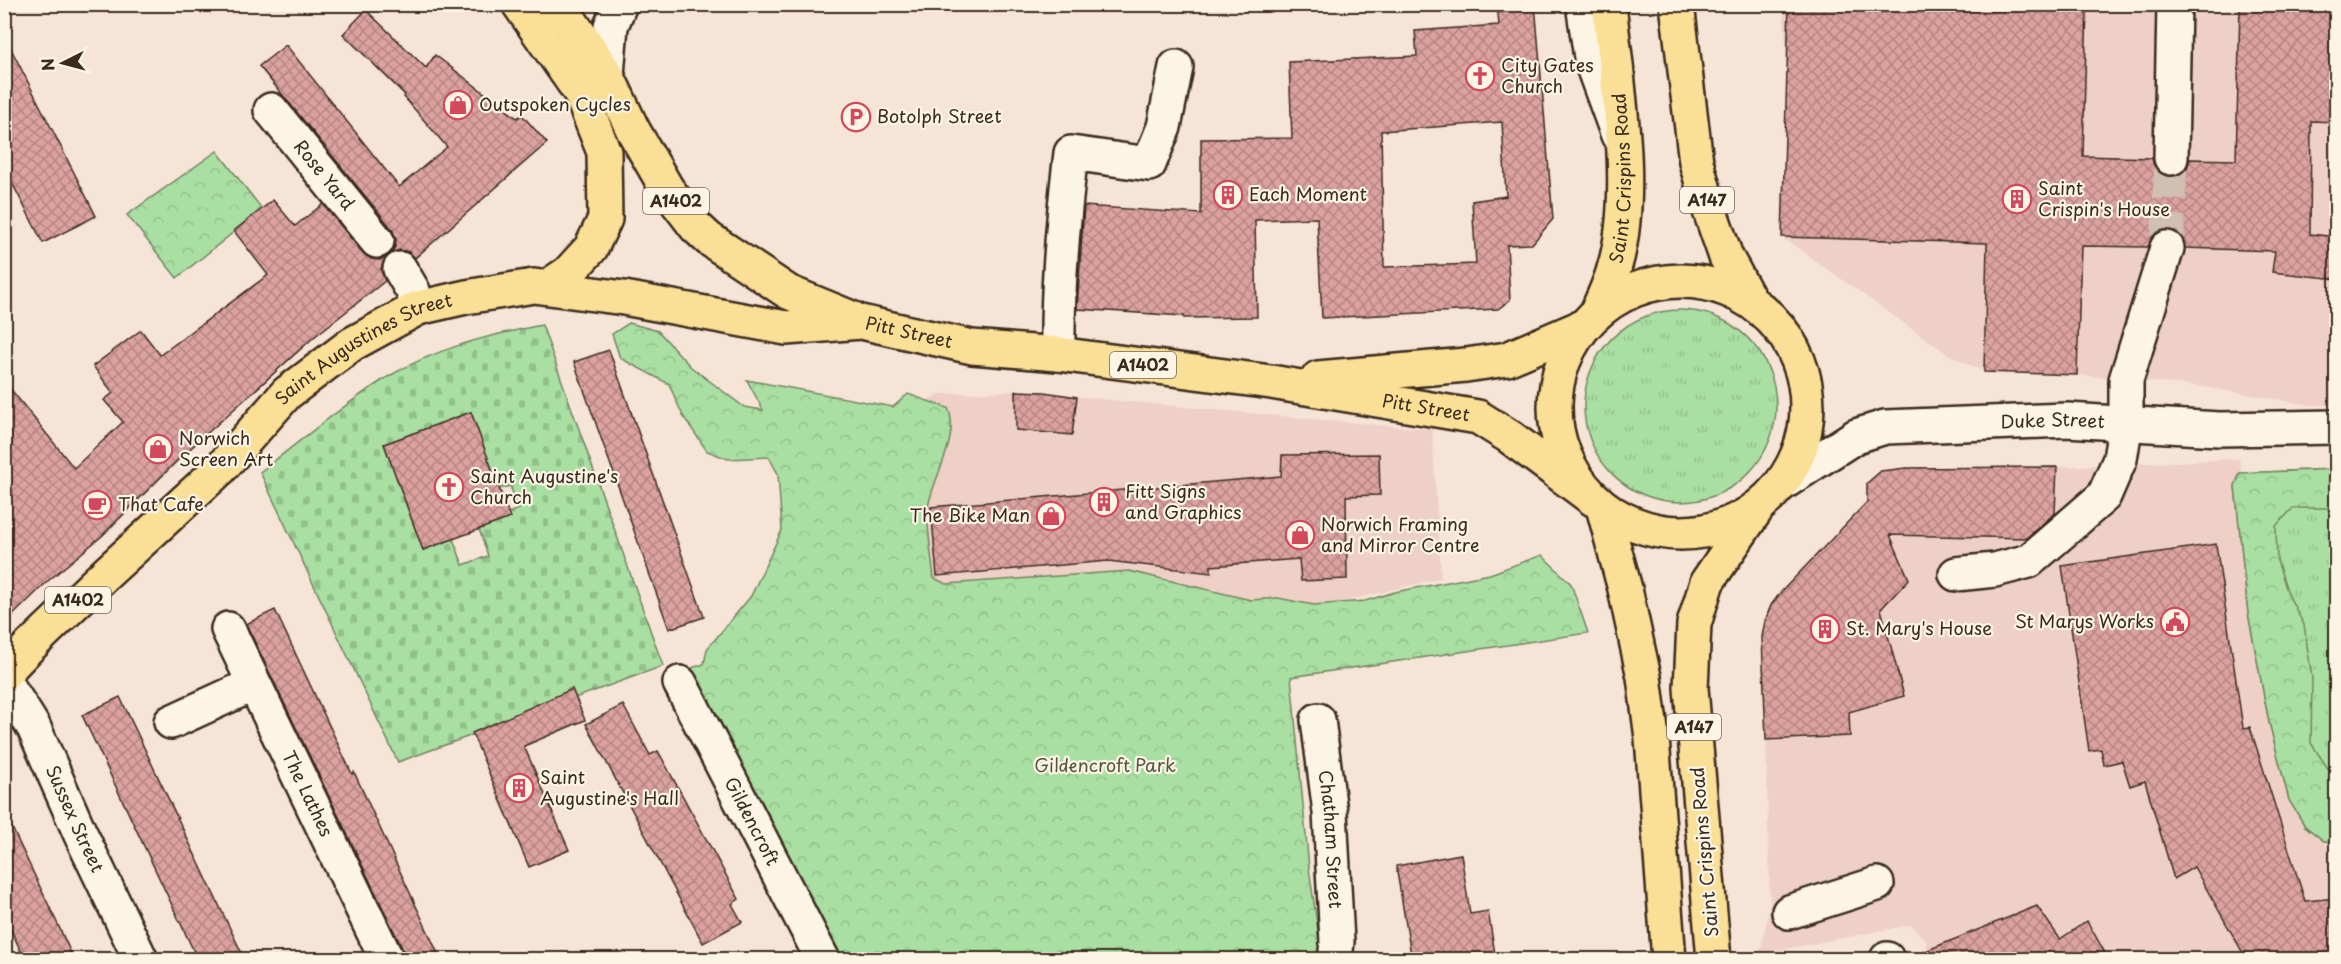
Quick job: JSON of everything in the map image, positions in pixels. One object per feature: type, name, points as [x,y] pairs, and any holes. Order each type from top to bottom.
[{"type":"main road","name":"A1402","points":[[519,4],[580,92],[604,152],[605,219],[591,248],[568,273],[547,286]]},
{"type":"main road","name":"A1402","points":[[556,4],[570,20],[606,75],[633,130],[667,189],[696,227],[709,239],[788,292],[861,322]]},
{"type":"main road","name":"Saint Crispins Road","points":[[1609,4],[1623,151],[1624,216],[1615,268],[1591,319],[1565,358],[1555,395],[1557,433],[1570,468],[1598,503],[1625,590],[1644,677],[1652,738],[1669,960]]},
{"type":"main road","name":"Saint Crispins Road","points":[[1677,4],[1696,162],[1710,211],[1726,256],[1749,299],[1780,327],[1800,363],[1808,404],[1802,446],[1783,483],[1756,510],[1707,582],[1694,624],[1691,688],[1714,960]]},
{"type":"main road","name":"Saint Crispins Road","points":[[1591,319],[1631,290],[1671,280],[1711,284],[1749,299]]},
{"type":"main road","name":"Saint Augustines Street","points":[[4,673],[99,580],[220,470],[287,393],[352,344],[418,308],[466,297],[547,286]]},
{"type":"main road","name":"Pitt Street","points":[[547,286],[786,328],[861,322],[972,347],[1058,354],[1271,382],[1478,417],[1510,437],[1598,503]]},
{"type":"main road","name":"Pitt Street","points":[[1271,382],[1466,365],[1507,359],[1591,319]]},
{"type":"main road","name":"Saint Crispins Road","points":[[1598,503],[1652,531],[1706,532],[1756,510]]},
{"type":"street","points":[[606,75],[611,26],[620,4]]},
{"type":"street","points":[[1583,4],[1592,64],[1623,151]]},
{"type":"street","points":[[2170,158],[2174,4]]},
{"type":"street","points":[[1058,354],[1057,325],[1071,153],[1149,164],[1164,126],[1176,68]]},
{"type":"street","name":"Rose Yard","points":[[271,110],[377,241]]},
{"type":"street","points":[[1956,574],[1995,570],[2030,561],[2104,496],[2120,459],[2126,422],[2126,380],[2167,248]]},
{"type":"street","points":[[400,269],[413,291],[418,308]]},
{"type":"street","name":"Duke Street","points":[[1783,483],[1856,436],[1885,427],[2067,420],[2219,429],[2337,427]]},
{"type":"street","name":"The Lathes","points":[[228,629],[387,960]]},
{"type":"street","name":"Sussex Street","points":[[4,680],[34,728],[80,833],[141,960]]},
{"type":"street","name":"Gildencroft","points":[[680,683],[824,960]]},
{"type":"street","points":[[171,722],[254,684]]},
{"type":"street","name":"Chatham Street","points":[[1318,720],[1330,812],[1337,942],[1335,960]]},
{"type":"street","points":[[1789,912],[1877,884]]},
{"type":"shaded area","points":[[1783,5],[2336,5],[2336,405],[2311,405],[2197,386],[2077,375],[1984,372],[1946,353],[1782,237],[1798,213]]},
{"type":"shaded area","points":[[1016,391],[1400,427],[1432,428],[1441,578],[1301,612],[1128,571],[941,584],[902,553],[907,409],[940,394]]},
{"type":"shaded area","points":[[2239,459],[2282,720],[2323,841],[2336,856],[2336,959],[1931,959],[1925,939],[1910,925],[1760,954],[1770,904],[1762,637],[1765,621],[1771,605],[1781,592],[1853,517],[1866,523],[1867,483],[1881,471],[2057,467]]},
{"type":"green space","points":[[217,151],[262,209],[177,278],[127,215]]},
{"type":"green space","points":[[1680,310],[1699,312],[1717,318],[1748,338],[1768,369],[1774,387],[1776,406],[1774,425],[1768,443],[1748,474],[1717,494],[1699,500],[1680,502],[1661,500],[1643,494],[1612,474],[1592,443],[1586,425],[1584,406],[1586,387],[1592,369],[1612,338],[1643,318],[1661,312]]},
{"type":"green space","name":"Gildencroft Park","points":[[629,323],[658,331],[691,367],[744,407],[763,410],[747,380],[893,407],[908,394],[948,408],[951,432],[928,508],[928,533],[934,578],[946,584],[1129,571],[1251,600],[1278,598],[1314,605],[1365,601],[1395,592],[1490,574],[1542,555],[1571,584],[1588,633],[1291,677],[1309,868],[1320,945],[1318,959],[843,959],[689,669],[704,664],[707,649],[751,596],[782,530],[778,474],[769,457],[728,459],[707,451],[683,416],[669,384],[620,358],[612,334]]},
{"type":"green space","points":[[542,325],[663,666],[398,762],[260,472],[354,400],[404,368],[462,344]],"holes":[[[471,412],[499,489],[510,486],[519,509],[508,513],[510,518],[479,529],[488,556],[463,565],[453,539],[423,550],[384,444]]]},
{"type":"green space","points":[[2336,469],[2336,843],[2324,841],[2305,826],[2289,800],[2269,722],[2248,613],[2235,486],[2240,473]]},
{"type":"green space","points":[[2336,469],[2336,515],[2327,508],[2293,508],[2276,526],[2277,560],[2288,594],[2304,625],[2312,679],[2311,743],[2329,770],[2336,775],[2336,843],[2324,841],[2305,826],[2289,800],[2269,722],[2248,613],[2235,486],[2240,473]]},
{"type":"building","points":[[1497,4],[1535,4],[1553,219],[1532,244],[1507,245],[1510,300],[1498,309],[1322,318],[1317,218],[1255,220],[1257,317],[1184,318],[1184,316],[1077,309],[1084,206],[1201,214],[1201,139],[1292,138],[1289,62],[1417,56],[1415,31],[1499,25]],"holes":[[[1502,122],[1506,196],[1472,201],[1476,264],[1384,267],[1381,131]]]},
{"type":"building","name":"Saint Crispin's House","points":[[1789,4],[2087,4],[2083,156],[2152,158],[2155,168],[2161,174],[2171,177],[2181,174],[2187,168],[2190,159],[2236,160],[2240,7],[2276,8],[2276,4],[2337,4],[2337,122],[2311,121],[2310,234],[2337,237],[2337,279],[2272,272],[2275,251],[2185,248],[2181,236],[2172,230],[2162,230],[2155,234],[2148,247],[2081,246],[2077,375],[1984,372],[1987,243],[1782,237]]},
{"type":"building","points":[[366,10],[426,68],[435,55],[517,118],[522,115],[547,143],[415,258],[409,252],[400,250],[391,253],[396,239],[392,229],[259,66],[286,45],[399,187],[447,147],[404,97],[405,95],[343,34]]},
{"type":"building","points":[[4,35],[96,216],[43,243],[4,167]]},
{"type":"building","points":[[273,200],[295,226],[323,204],[363,253],[371,259],[379,260],[387,257],[381,269],[385,281],[314,337],[181,457],[102,536],[49,580],[4,624],[4,381],[74,468],[123,422],[104,400],[113,393],[93,366],[141,330],[160,355],[268,275],[234,231]]},
{"type":"building","points":[[609,350],[704,617],[669,629],[574,362]]},
{"type":"building","points":[[1016,391],[1077,397],[1072,435],[1016,430]]},
{"type":"building","name":"Saint Augustine's Church","points":[[471,412],[510,518],[423,550],[384,444]]},
{"type":"building","points":[[1379,454],[1380,495],[1346,496],[1347,579],[1301,581],[1299,559],[1211,566],[1211,573],[1108,561],[937,576],[931,507],[1281,476],[1282,455]]},
{"type":"building","name":"St. Mary's House","points":[[2057,467],[2055,513],[2026,538],[1890,535],[1909,579],[1881,609],[1904,696],[1849,712],[1850,736],[1766,740],[1762,637],[1771,605],[1867,502],[1867,483],[1881,471],[1906,468]]},
{"type":"building","points":[[2216,544],[2243,728],[2250,727],[2305,901],[2337,898],[2337,960],[2247,960],[2194,867],[2174,879],[2145,781],[2130,786],[2122,761],[2104,765],[2101,749],[2089,751],[2062,566]]},
{"type":"building","points":[[275,610],[352,774],[354,772],[441,960],[406,960],[246,624]]},
{"type":"building","name":"Saint Augustine's Hall","points":[[572,689],[585,720],[524,746],[569,850],[529,867],[472,733]]},
{"type":"building","points":[[120,697],[245,960],[198,960],[82,715]]},
{"type":"building","points":[[623,705],[650,755],[658,751],[739,899],[732,904],[742,922],[703,943],[586,724]]},
{"type":"building","points":[[4,811],[74,960],[25,960],[4,915]]},
{"type":"building","points":[[1461,854],[1470,914],[1488,911],[1496,960],[1412,960],[1396,866]]},
{"type":"building","points":[[2037,906],[2060,939],[2087,921],[2109,960],[1908,960],[1908,958]]},
{"type":"tunnel","points":[[2167,248],[2171,158]]},
{"type":"place","name":"City Gates Church","points":[[1480,76]]},
{"type":"place","name":"Outspoken Cycles","points":[[458,105]]},
{"type":"place","name":"Botolph Street","points":[[856,117]]},
{"type":"place","name":"Each Moment","points":[[1228,195]]},
{"type":"place","name":"Saint Crispin's House","points":[[2017,199]]},
{"type":"place","name":"Norwich Screen Art","points":[[158,449]]},
{"type":"place","name":"Saint Augustine's Church","points":[[449,487]]},
{"type":"place","name":"Fitt Signs and Graphics","points":[[1104,502]]},
{"type":"place","name":"That Cafe","points":[[97,505]]},
{"type":"place","name":"The Bike Man","points":[[1051,516]]},
{"type":"place","name":"Norwich Framing and Mirror Centre","points":[[1300,535]]},
{"type":"place","name":"St Marys Works","points":[[2175,622]]},
{"type":"place","name":"St. Mary's House","points":[[1825,629]]},
{"type":"place","name":"Saint Augustine's Hall","points":[[519,788]]}]
